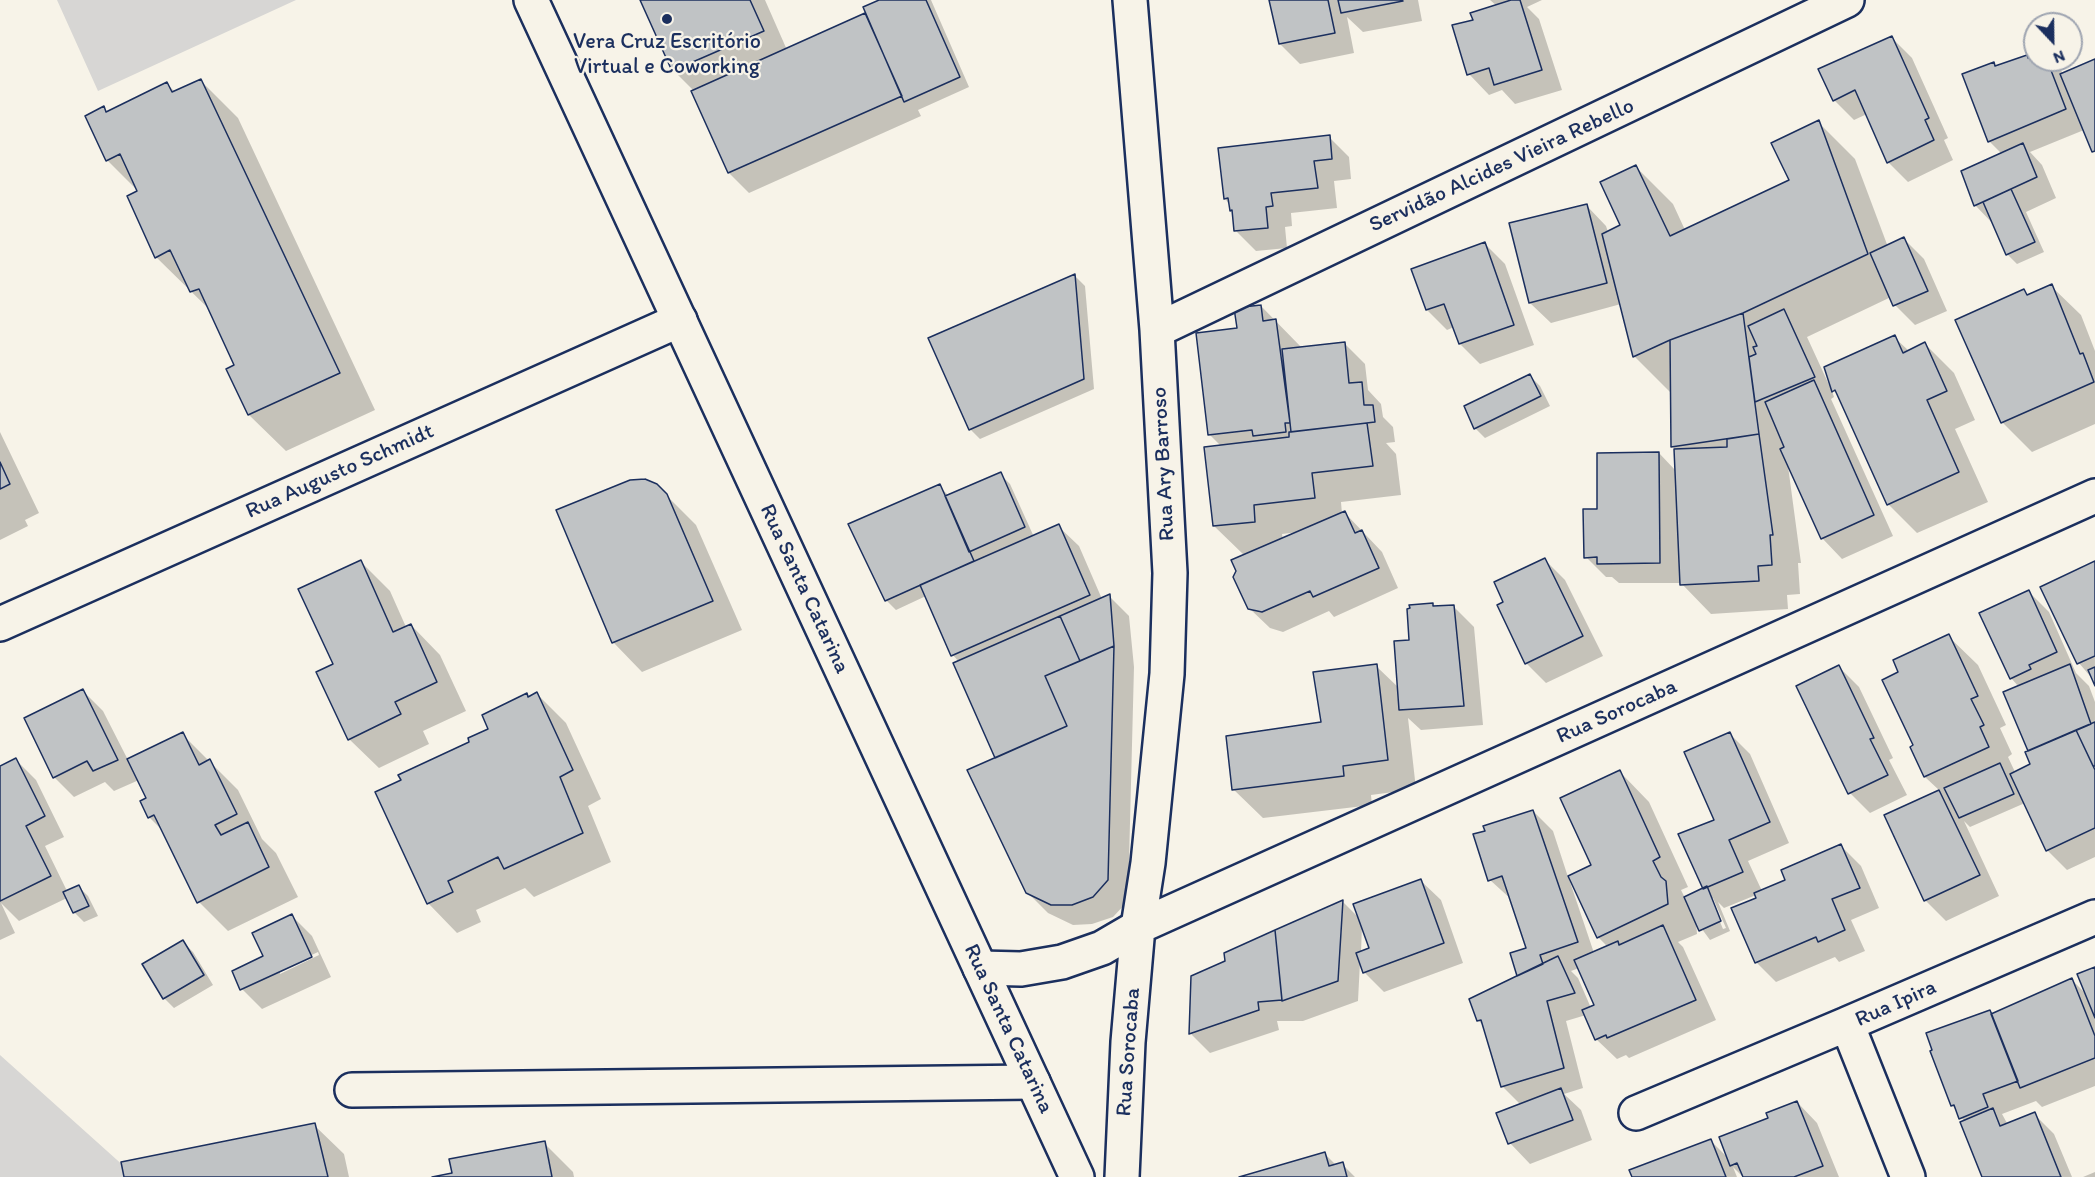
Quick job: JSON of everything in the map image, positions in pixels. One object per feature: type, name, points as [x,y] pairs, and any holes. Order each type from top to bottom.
[{"type":"street","name":"Rua Santa Catarina","points":[[531,0],[1077,1177]]},
{"type":"street","name":"Rua Ary Barroso","points":[[1130,0],[1157,330],[1170,573],[1167,675],[1148,863],[1138,927]]},
{"type":"street","name":"Servidão Alcides Vieira Rebello","points":[[1157,330],[1847,0]]},
{"type":"street","name":"Rua Augusto Schmidt","points":[[0,624],[680,320]]},
{"type":"street","name":"Rua Sorocaba","points":[[980,968],[1021,969],[1062,962],[1102,948],[1138,927],[2095,496]]},
{"type":"street","name":"Rua Ipira","points":[[1908,1177],[1847,1024],[2095,917]]},
{"type":"street","name":"Rua Sorocaba","points":[[1122,1177],[1128,1042],[1138,927]]},
{"type":"street","points":[[1636,1113],[1847,1024]]},
{"type":"street","points":[[352,1090],[1033,1082]]},
{"type":"shaded area","points":[[57,0],[296,0],[98,91]]},
{"type":"shaded area","points":[[0,1055],[136,1177],[0,1177]]},
{"type":"building","points":[[640,0],[750,0],[764,31],[672,71]]},
{"type":"building","points":[[879,0],[926,0],[960,77],[904,102],[863,7]]},
{"type":"building","points":[[1269,0],[1328,0],[1335,33],[1279,44]]},
{"type":"building","points":[[1338,0],[1402,0],[1403,1],[1341,13]]},
{"type":"building","points":[[1511,0],[1520,0],[1542,70],[1494,85],[1489,68],[1467,75],[1452,25],[1473,20],[1470,13]]},
{"type":"building","points":[[865,13],[902,96],[728,173],[691,91]]},
{"type":"building","points":[[1892,36],[1929,118],[1925,120],[1934,140],[1887,163],[1855,90],[1833,101],[1818,69]]},
{"type":"building","points":[[2023,56],[2023,72],[2052,72],[2066,109],[1988,142],[1962,74],[1994,62],[1995,66]]},
{"type":"building","points":[[2095,59],[2095,151],[2092,152],[2060,74],[2083,72],[2083,64]]},
{"type":"building","points":[[201,79],[340,373],[248,415],[226,369],[234,365],[199,289],[190,292],[170,250],[155,258],[127,196],[137,191],[120,154],[106,161],[85,116],[104,106],[106,112],[167,82],[172,92]]},
{"type":"building","points":[[1819,120],[1868,254],[1743,313],[1670,340],[1633,357],[1602,234],[1620,225],[1600,182],[1636,165],[1670,236],[1789,180],[1771,143]]},
{"type":"building","points":[[1330,135],[1332,159],[1314,161],[1318,188],[1271,193],[1273,206],[1266,207],[1268,228],[1234,231],[1232,210],[1230,211],[1228,198],[1224,199],[1218,148]]},
{"type":"building","points":[[2023,143],[2037,177],[1974,206],[1961,171]]},
{"type":"building","points":[[2011,189],[2035,242],[2006,255],[1983,202]]},
{"type":"building","points":[[1587,204],[1607,283],[1529,303],[1509,223]]},
{"type":"building","points":[[1904,237],[1928,291],[1893,306],[1870,253]]},
{"type":"building","points":[[1485,242],[1514,325],[1459,344],[1444,304],[1426,310],[1411,269]]},
{"type":"building","points":[[1075,274],[1084,379],[969,430],[928,338]]},
{"type":"building","points":[[2052,284],[2080,354],[2083,353],[2094,382],[2001,423],[1955,320],[2024,289],[2027,295]]},
{"type":"building","points":[[1261,305],[1263,321],[1276,319],[1290,423],[1285,423],[1286,432],[1253,436],[1252,430],[1208,435],[1196,333],[1237,328],[1234,308]]},
{"type":"building","points":[[1784,309],[1815,377],[1755,402],[1749,357],[1756,354],[1753,347],[1757,346],[1748,326]]},
{"type":"building","points":[[1743,313],[1759,434],[1671,447],[1670,340]]},
{"type":"building","points":[[1895,335],[1903,353],[1925,342],[1947,391],[1927,400],[1959,472],[1887,505],[1835,390],[1832,392],[1824,367]]},
{"type":"building","points":[[1345,342],[1349,383],[1362,382],[1364,405],[1373,405],[1375,422],[1291,432],[1282,349]]},
{"type":"building","points":[[1530,374],[1541,396],[1474,429],[1464,406]]},
{"type":"building","points":[[1814,380],[1874,515],[1821,539],[1780,449],[1784,447],[1765,402]]},
{"type":"building","points":[[1367,423],[1373,466],[1312,473],[1315,498],[1254,505],[1255,522],[1213,526],[1204,447],[1289,437],[1289,432]]},
{"type":"building","points":[[1759,434],[1773,535],[1770,535],[1772,565],[1758,566],[1759,581],[1680,585],[1674,449],[1727,447],[1727,439]]},
{"type":"building","points":[[1659,452],[1660,563],[1597,564],[1597,557],[1584,558],[1583,509],[1597,509],[1597,453]]},
{"type":"building","points":[[0,462],[10,484],[0,489]]},
{"type":"building","points":[[1001,472],[1025,527],[969,552],[945,496]]},
{"type":"building","points":[[645,479],[657,484],[667,494],[713,601],[612,643],[556,510],[630,480]]},
{"type":"building","points":[[940,484],[974,561],[885,601],[848,524]]},
{"type":"building","points":[[1345,511],[1355,533],[1362,530],[1379,568],[1313,597],[1310,591],[1262,612],[1248,609],[1233,577],[1236,571],[1231,560]]},
{"type":"building","points":[[1059,524],[1090,595],[951,656],[920,585]]},
{"type":"building","points":[[1545,558],[1583,636],[1525,664],[1497,605],[1503,602],[1494,582]]},
{"type":"building","points":[[361,560],[393,632],[411,624],[437,682],[395,702],[401,714],[348,740],[316,672],[333,664],[298,589]]},
{"type":"building","points":[[2095,561],[2095,656],[2077,664],[2040,587]]},
{"type":"building","points":[[2029,590],[2057,652],[2029,665],[2031,669],[2010,679],[1979,613]]},
{"type":"building","points":[[1110,594],[1114,646],[1080,661],[1060,616]]},
{"type":"building","points":[[1433,603],[1433,606],[1454,605],[1464,706],[1399,710],[1394,641],[1409,640],[1407,609],[1410,608],[1409,605]]},
{"type":"building","points":[[1060,616],[1080,661],[1045,676],[1067,726],[995,758],[953,663]]},
{"type":"building","points":[[1949,634],[1978,696],[1971,699],[1984,725],[1980,727],[1989,747],[1924,777],[1910,747],[1913,745],[1882,680],[1898,672],[1893,660]]},
{"type":"building","points":[[1114,646],[1108,880],[1093,897],[1072,905],[1051,905],[1026,893],[967,770],[1067,726],[1045,676]]},
{"type":"building","points":[[1377,664],[1388,760],[1343,766],[1344,776],[1232,790],[1226,736],[1321,722],[1313,672]]},
{"type":"building","points":[[2070,664],[2091,724],[2028,751],[2003,692]]},
{"type":"building","points":[[1839,665],[1874,738],[1870,739],[1888,775],[1848,794],[1796,686]]},
{"type":"building","points":[[2095,667],[2095,686],[2088,670]]},
{"type":"building","points":[[83,689],[118,760],[93,771],[87,761],[53,778],[24,718]]},
{"type":"building","points":[[537,692],[573,770],[560,777],[583,833],[504,869],[498,857],[448,881],[453,892],[427,904],[375,792],[401,780],[398,775],[469,742],[468,738],[488,729],[482,715],[527,693],[528,697]]},
{"type":"building","points":[[2095,722],[2095,766],[2093,766],[2076,730]]},
{"type":"building","points":[[2076,730],[2095,770],[2095,828],[2046,851],[2010,774],[2030,764],[2025,752]]},
{"type":"building","points":[[183,732],[199,765],[210,759],[237,814],[215,825],[221,835],[248,822],[269,867],[197,903],[154,815],[148,818],[140,801],[146,798],[127,759]]},
{"type":"building","points":[[1730,732],[1770,822],[1729,840],[1743,872],[1703,889],[1678,834],[1714,820],[1684,752]]},
{"type":"building","points":[[16,758],[45,816],[26,826],[51,876],[0,901],[0,766]]},
{"type":"building","points":[[2000,763],[2014,794],[1959,818],[1944,788]]},
{"type":"building","points":[[1620,770],[1660,857],[1653,861],[1661,877],[1666,881],[1668,904],[1597,938],[1568,876],[1591,865],[1560,798]]},
{"type":"building","points":[[1939,790],[1980,875],[1924,901],[1884,815]]},
{"type":"building","points":[[1533,810],[1578,942],[1540,955],[1543,964],[1517,976],[1510,953],[1526,948],[1502,876],[1488,881],[1473,834],[1485,831],[1483,826]]},
{"type":"building","points":[[1841,844],[1860,888],[1832,899],[1845,930],[1818,942],[1816,937],[1755,963],[1731,908],[1756,898],[1754,893],[1785,880],[1781,870]]},
{"type":"building","points":[[1421,879],[1444,943],[1363,973],[1356,953],[1369,948],[1353,904]]},
{"type":"building","points":[[79,885],[89,906],[73,913],[63,892]]},
{"type":"building","points":[[1707,886],[1721,921],[1699,931],[1684,897]]},
{"type":"building","points":[[1343,900],[1338,981],[1282,1001],[1275,930]]},
{"type":"building","points":[[292,914],[312,957],[240,990],[232,971],[263,956],[252,933]]},
{"type":"building","points":[[1663,925],[1696,1000],[1607,1038],[1606,1035],[1595,1040],[1582,1010],[1594,1005],[1574,960],[1618,941],[1619,945]]},
{"type":"building","points":[[1275,930],[1282,1000],[1258,1002],[1259,1010],[1189,1034],[1191,976],[1225,961],[1224,953]]},
{"type":"building","points":[[183,940],[204,975],[163,999],[142,964]]},
{"type":"building","points":[[1558,956],[1575,993],[1547,1001],[1564,1068],[1501,1087],[1481,1020],[1477,1021],[1469,999]]},
{"type":"building","points":[[2095,967],[2095,1018],[2077,974]]},
{"type":"building","points":[[2072,978],[2095,1036],[2095,1058],[2020,1088],[1991,1014]]},
{"type":"building","points":[[1990,1010],[2018,1081],[1983,1094],[1988,1107],[1959,1119],[1954,1105],[1951,1106],[1930,1051],[1932,1050],[1926,1033]]},
{"type":"building","points":[[1561,1088],[1573,1120],[1508,1144],[1496,1113]]},
{"type":"building","points":[[1797,1101],[1823,1166],[1794,1177],[1743,1177],[1737,1163],[1730,1166],[1719,1137],[1768,1118],[1766,1113]]},
{"type":"building","points":[[1993,1108],[2000,1126],[2035,1112],[2061,1177],[1982,1177],[1960,1122]]},
{"type":"building","points":[[315,1123],[328,1177],[124,1177],[121,1162]]},
{"type":"building","points":[[1711,1139],[1726,1177],[1632,1177],[1629,1170]]},
{"type":"building","points":[[545,1141],[552,1177],[432,1177],[452,1173],[449,1159]]},
{"type":"building","points":[[1325,1152],[1329,1166],[1343,1162],[1347,1177],[1239,1177]]},
{"type":"place","name":"Vera Cruz Escritório Virtual e Coworking","points":[[667,19]]}]
